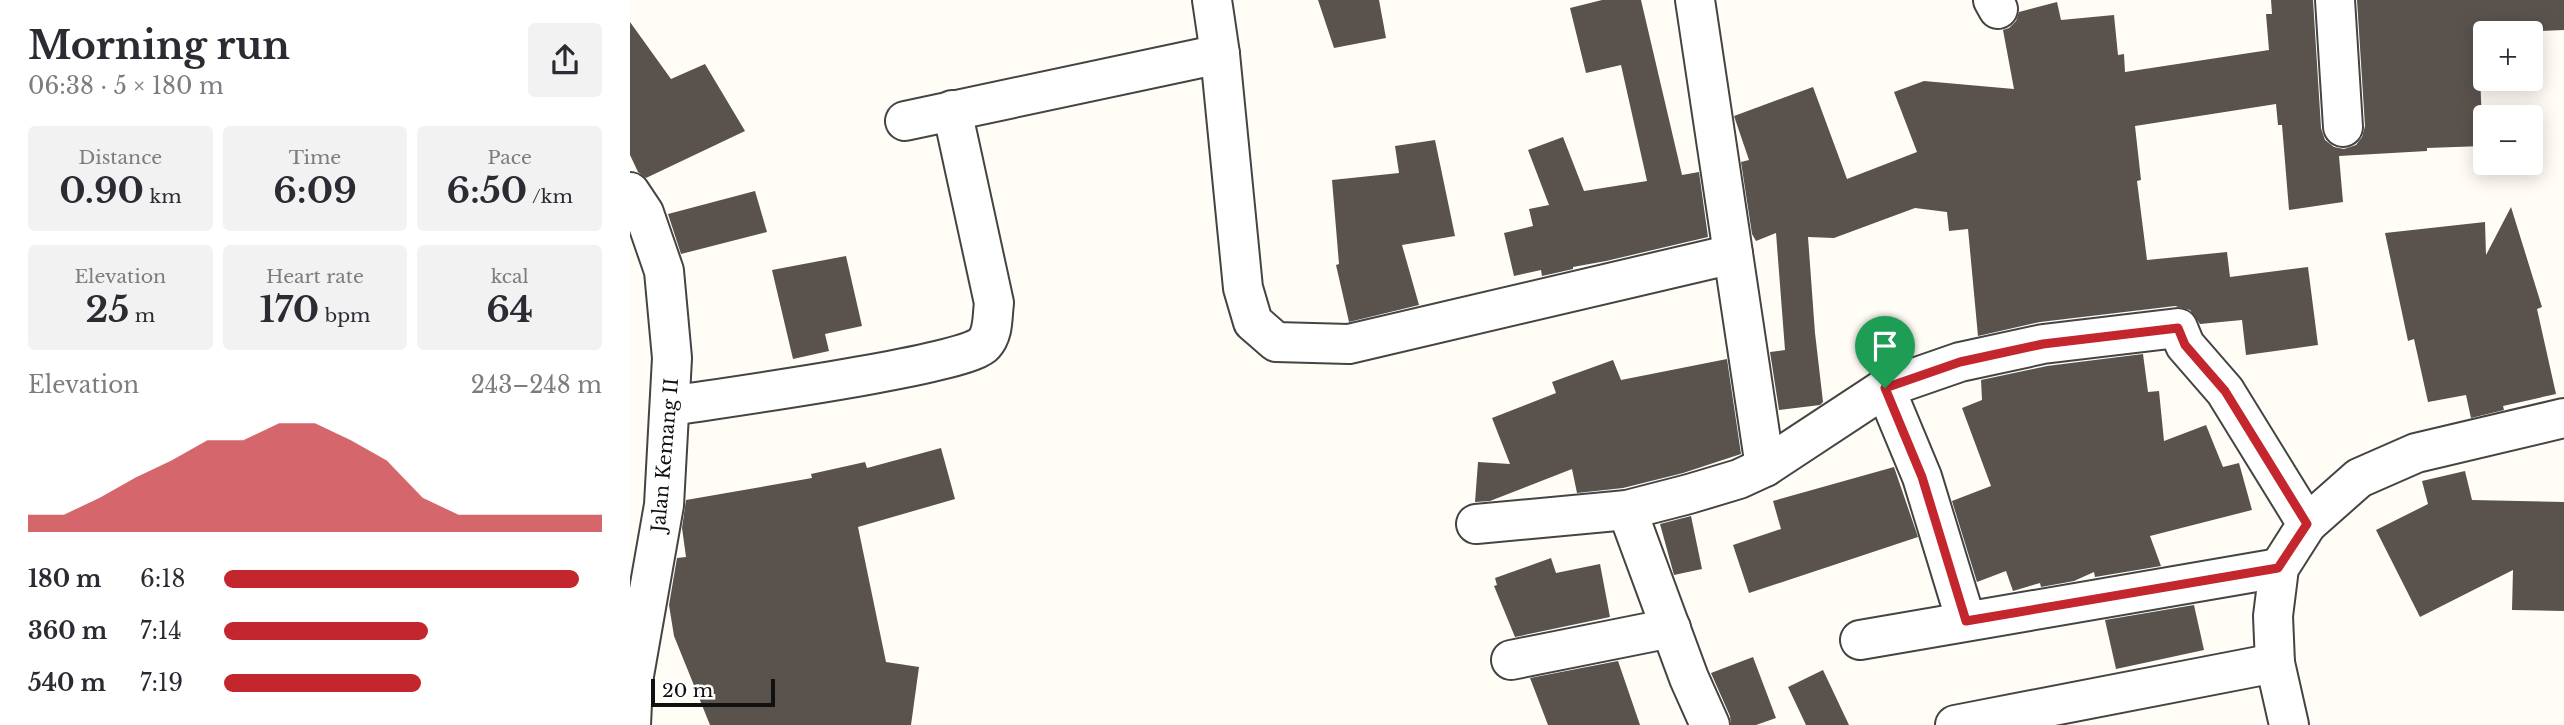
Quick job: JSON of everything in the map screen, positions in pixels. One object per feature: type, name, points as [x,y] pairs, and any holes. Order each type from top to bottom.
[{"type":"street","points":[[1212,0],[1220,54],[1242,288],[1253,322],[1276,342],[1349,344],[1733,254]]},
{"type":"street","points":[[1695,0],[1765,467]]},
{"type":"street","points":[[2335,0],[2343,127]]},
{"type":"street","points":[[905,121],[1220,54]]},
{"type":"street","points":[[671,406],[904,368],[969,353],[984,346],[991,331],[994,303],[952,110]]},
{"type":"street","name":"Jalan Kemang II","points":[[631,725],[633,681],[664,505],[672,358],[664,271],[635,207]]},
{"type":"street","points":[[1476,524],[1627,510],[1739,480],[1765,467],[1885,388],[1960,362],[2043,344],[2178,328],[2185,345],[2225,391],[2307,524]]},
{"type":"street","points":[[1885,388],[1922,477],[1966,621]]},
{"type":"street","points":[[2289,725],[2275,663],[2273,616],[2278,568],[2307,524],[2359,478],[2416,453],[2564,418]]},
{"type":"street","points":[[1627,510],[1710,725]]},
{"type":"street","points":[[1860,640],[2278,568]]},
{"type":"street","points":[[1511,660],[1671,628]]},
{"type":"street","points":[[1955,725],[2275,663]]},
{"type":"building","points":[[1318,0],[1379,0],[1386,38],[1334,48]]},
{"type":"building","points":[[1602,0],[1641,0],[1682,175],[1699,172],[1708,237],[1542,276],[1541,270],[1514,276],[1504,233],[1533,226],[1529,209],[1549,205],[1528,150],[1563,137],[1584,191],[1647,181],[1621,65],[1586,73],[1570,8]]},
{"type":"building","points":[[2271,0],[2313,0],[2321,128],[2325,140],[2334,147],[2344,149],[2356,145],[2365,126],[2357,0],[2564,0],[2564,30],[2543,31],[2543,21],[2473,21],[2473,91],[2481,91],[2481,105],[2473,105],[2473,146],[2339,156],[2343,202],[2289,210],[2282,125],[2278,125],[2276,104],[2135,126],[2141,180],[2137,181],[2147,260],[2227,252],[2230,277],[2308,267],[2318,345],[2246,355],[2242,320],[2200,324],[2190,310],[2175,306],[2040,322],[1978,336],[1968,229],[1949,231],[1947,212],[1915,208],[1834,238],[1808,237],[1823,402],[1820,405],[1779,410],[1770,352],[1785,350],[1776,233],[1756,241],[1752,234],[1741,162],[1749,160],[1734,116],[1813,87],[1847,179],[1917,152],[1894,92],[1924,81],[2014,89],[2003,30],[2016,21],[2019,12],[2057,2],[2061,20],[2114,15],[2118,55],[2124,54],[2125,72],[2269,50],[2266,14],[2272,14]]},
{"type":"building","points":[[630,22],[671,79],[705,64],[745,131],[646,178],[638,172],[630,155]]},
{"type":"building","points":[[1435,140],[1455,236],[1402,245],[1419,305],[1349,322],[1336,265],[1339,264],[1332,180],[1399,173],[1395,146]]},
{"type":"building","points":[[755,191],[767,232],[681,254],[668,214]]},
{"type":"building","points":[[2511,207],[2542,307],[2537,309],[2556,394],[2503,406],[2504,410],[2471,418],[2466,395],[2428,402],[2414,339],[2408,341],[2385,233],[2485,222],[2486,255]]},
{"type":"building","points":[[846,256],[862,326],[825,334],[829,351],[793,359],[772,270]]},
{"type":"building","points":[[2143,354],[2148,392],[2159,391],[2164,441],[2206,425],[2223,467],[2239,463],[2252,510],[2150,536],[2161,566],[2095,577],[2094,572],[2074,581],[2041,587],[2040,583],[2013,591],[2006,571],[1977,582],[1952,501],[1991,486],[1962,408],[1982,400],[1981,380],[2047,366]]},
{"type":"building","points":[[1727,359],[1741,454],[1683,473],[1623,488],[1577,493],[1572,469],[1490,501],[1475,502],[1478,462],[1510,464],[1492,418],[1556,393],[1552,382],[1613,360],[1621,380]]},
{"type":"building","points":[[941,448],[955,499],[858,527],[886,662],[919,667],[911,725],[710,725],[674,636],[669,605],[677,558],[686,557],[682,528],[686,500],[812,478],[811,474],[865,462],[867,468]]},
{"type":"building","points":[[1894,467],[1918,537],[1749,593],[1733,545],[1781,529],[1773,501]]},
{"type":"building","points":[[2465,471],[2472,500],[2564,502],[2564,611],[2512,610],[2513,570],[2420,617],[2376,530],[2428,504],[2422,481]]},
{"type":"building","points":[[1691,516],[1702,569],[1674,575],[1660,524]]},
{"type":"building","points":[[1551,558],[1556,573],[1600,564],[1610,617],[1515,637],[1494,586],[1497,585],[1495,578]]},
{"type":"building","points":[[2194,605],[2204,650],[2116,669],[2105,620]]},
{"type":"building","points":[[1753,657],[1776,718],[1756,725],[1731,725],[1730,716],[1711,673]]},
{"type":"building","points":[[1618,661],[1640,725],[1548,725],[1530,678]]},
{"type":"building","points":[[1823,670],[1849,725],[1806,725],[1788,687]]},
{"type":"route","points":[[2178,328],[2185,345],[2225,391],[2307,524],[2278,568],[1966,621],[1922,477],[1885,388],[1960,362],[2043,344],[2178,328]]}]
